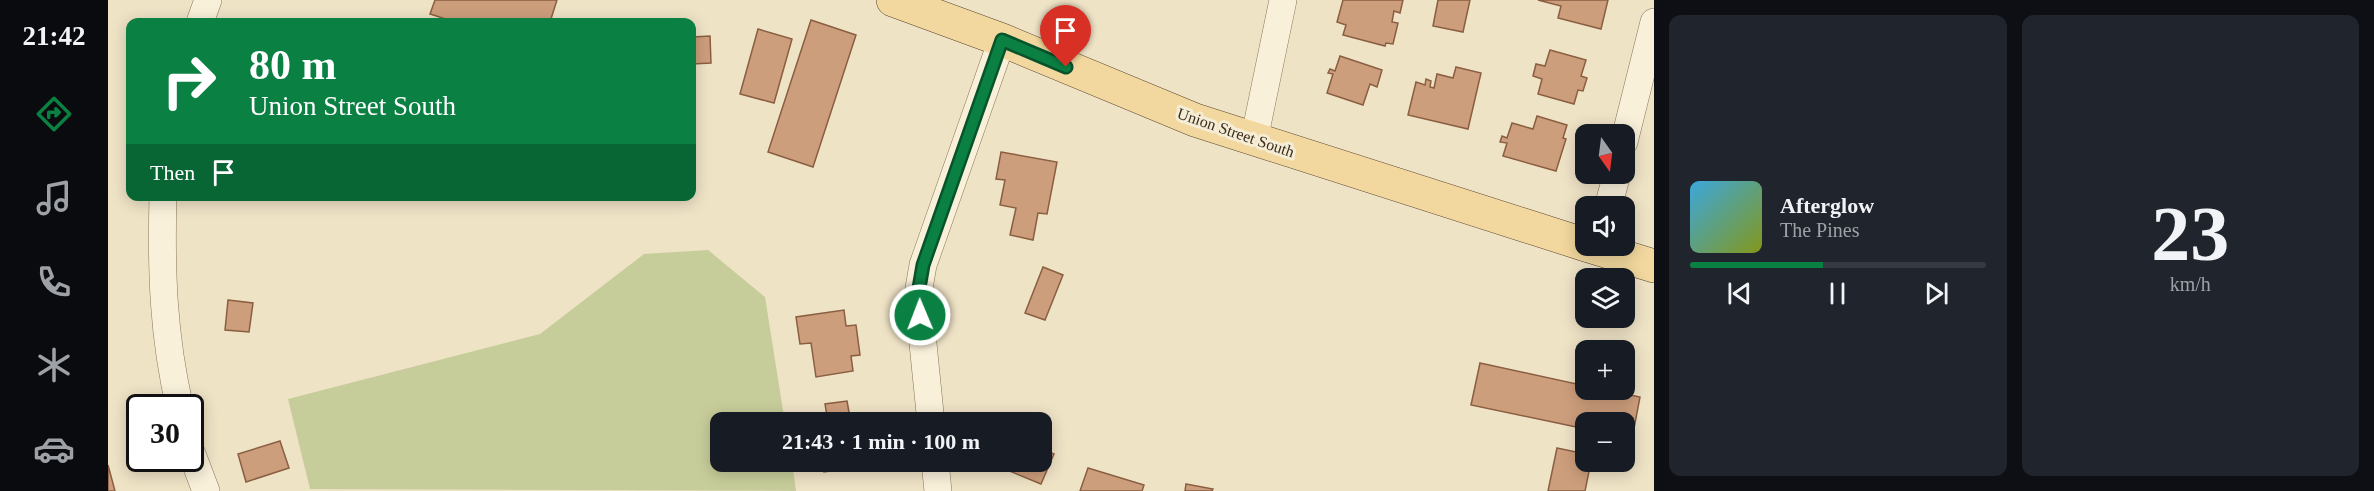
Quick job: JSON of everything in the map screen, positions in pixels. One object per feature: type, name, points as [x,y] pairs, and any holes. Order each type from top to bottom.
[{"type":"main road","name":"Union Street South","points":[[893,0],[1002,40],[1195,120],[1575,241]]},
{"type":"main road","name":"Union Street South","points":[[1623,256],[1654,266]]},
{"type":"street","points":[[201,18],[208,0]]},
{"type":"street","points":[[1254,140],[1283,0]]},
{"type":"street","points":[[1628,124],[1654,22]]},
{"type":"street","points":[[930,412],[918,294],[923,265],[1002,40]]},
{"type":"street","points":[[163,201],[161,276],[170,369],[176,394]]},
{"type":"street","points":[[199,472],[206,491]]},
{"type":"street","points":[[936,472],[938,491]]},
{"type":"green space","points":[[708,250],[765,297],[783,412],[710,412],[710,472],[793,472],[796,491],[310,489],[288,399],[540,334],[644,254]]},
{"type":"building","points":[[435,0],[557,0],[551,18],[442,18],[430,14]]},
{"type":"building","points":[[1343,0],[1403,0],[1400,13],[1394,11],[1392,22],[1398,23],[1393,44],[1386,43],[1385,46],[1343,35],[1346,25],[1337,22]]},
{"type":"building","points":[[1438,0],[1470,0],[1463,32],[1433,26]]},
{"type":"building","points":[[1538,0],[1608,0],[1601,29],[1558,18],[1561,6]]},
{"type":"building","points":[[811,20],[856,35],[813,167],[768,152]]},
{"type":"building","points":[[758,29],[792,39],[774,103],[740,94]]},
{"type":"building","points":[[710,36],[711,63],[696,64],[696,37]]},
{"type":"building","points":[[1550,50],[1586,60],[1581,76],[1587,78],[1583,91],[1578,90],[1574,104],[1538,94],[1542,79],[1533,76],[1536,64],[1545,66]]},
{"type":"building","points":[[1340,56],[1382,70],[1377,87],[1370,84],[1363,105],[1327,93],[1333,74],[1328,73],[1330,69],[1335,71]]},
{"type":"building","points":[[1456,67],[1481,73],[1468,129],[1408,115],[1416,82],[1425,85],[1426,79],[1431,81],[1430,87],[1434,88],[1437,74],[1453,78]]},
{"type":"building","points":[[1537,116],[1567,125],[1563,138],[1566,139],[1556,171],[1503,156],[1507,143],[1500,142],[1502,136],[1507,138],[1512,123],[1533,129]]},
{"type":"building","points":[[1001,152],[1057,162],[1047,214],[1038,213],[1033,240],[1010,235],[1016,208],[1000,205],[1005,180],[996,179]]},
{"type":"building","points":[[1043,267],[1063,275],[1045,320],[1025,313]]},
{"type":"building","points":[[228,300],[253,303],[249,332],[225,330]]},
{"type":"building","points":[[844,310],[846,326],[856,325],[860,355],[851,356],[853,371],[816,377],[811,343],[800,344],[796,317]]},
{"type":"building","points":[[1480,363],[1575,384],[1575,400],[1635,400],[1635,396],[1640,397],[1635,423],[1635,412],[1575,412],[1575,427],[1471,405]]},
{"type":"building","points":[[847,401],[849,412],[826,412],[825,404]]},
{"type":"building","points":[[280,441],[289,468],[246,482],[238,454]]},
{"type":"building","points":[[1557,448],[1575,452],[1575,472],[1589,472],[1585,491],[1548,491]]},
{"type":"building","points":[[108,465],[115,491],[108,491]]},
{"type":"building","points":[[1088,468],[1144,485],[1142,491],[1080,491]]},
{"type":"building","points":[[1012,472],[1046,472],[1041,484]]},
{"type":"building","points":[[1186,484],[1213,489],[1212,491],[1185,491]]},
{"type":"route","points":[[920,315],[918,294],[923,265],[1002,40],[1066,67]]}]
